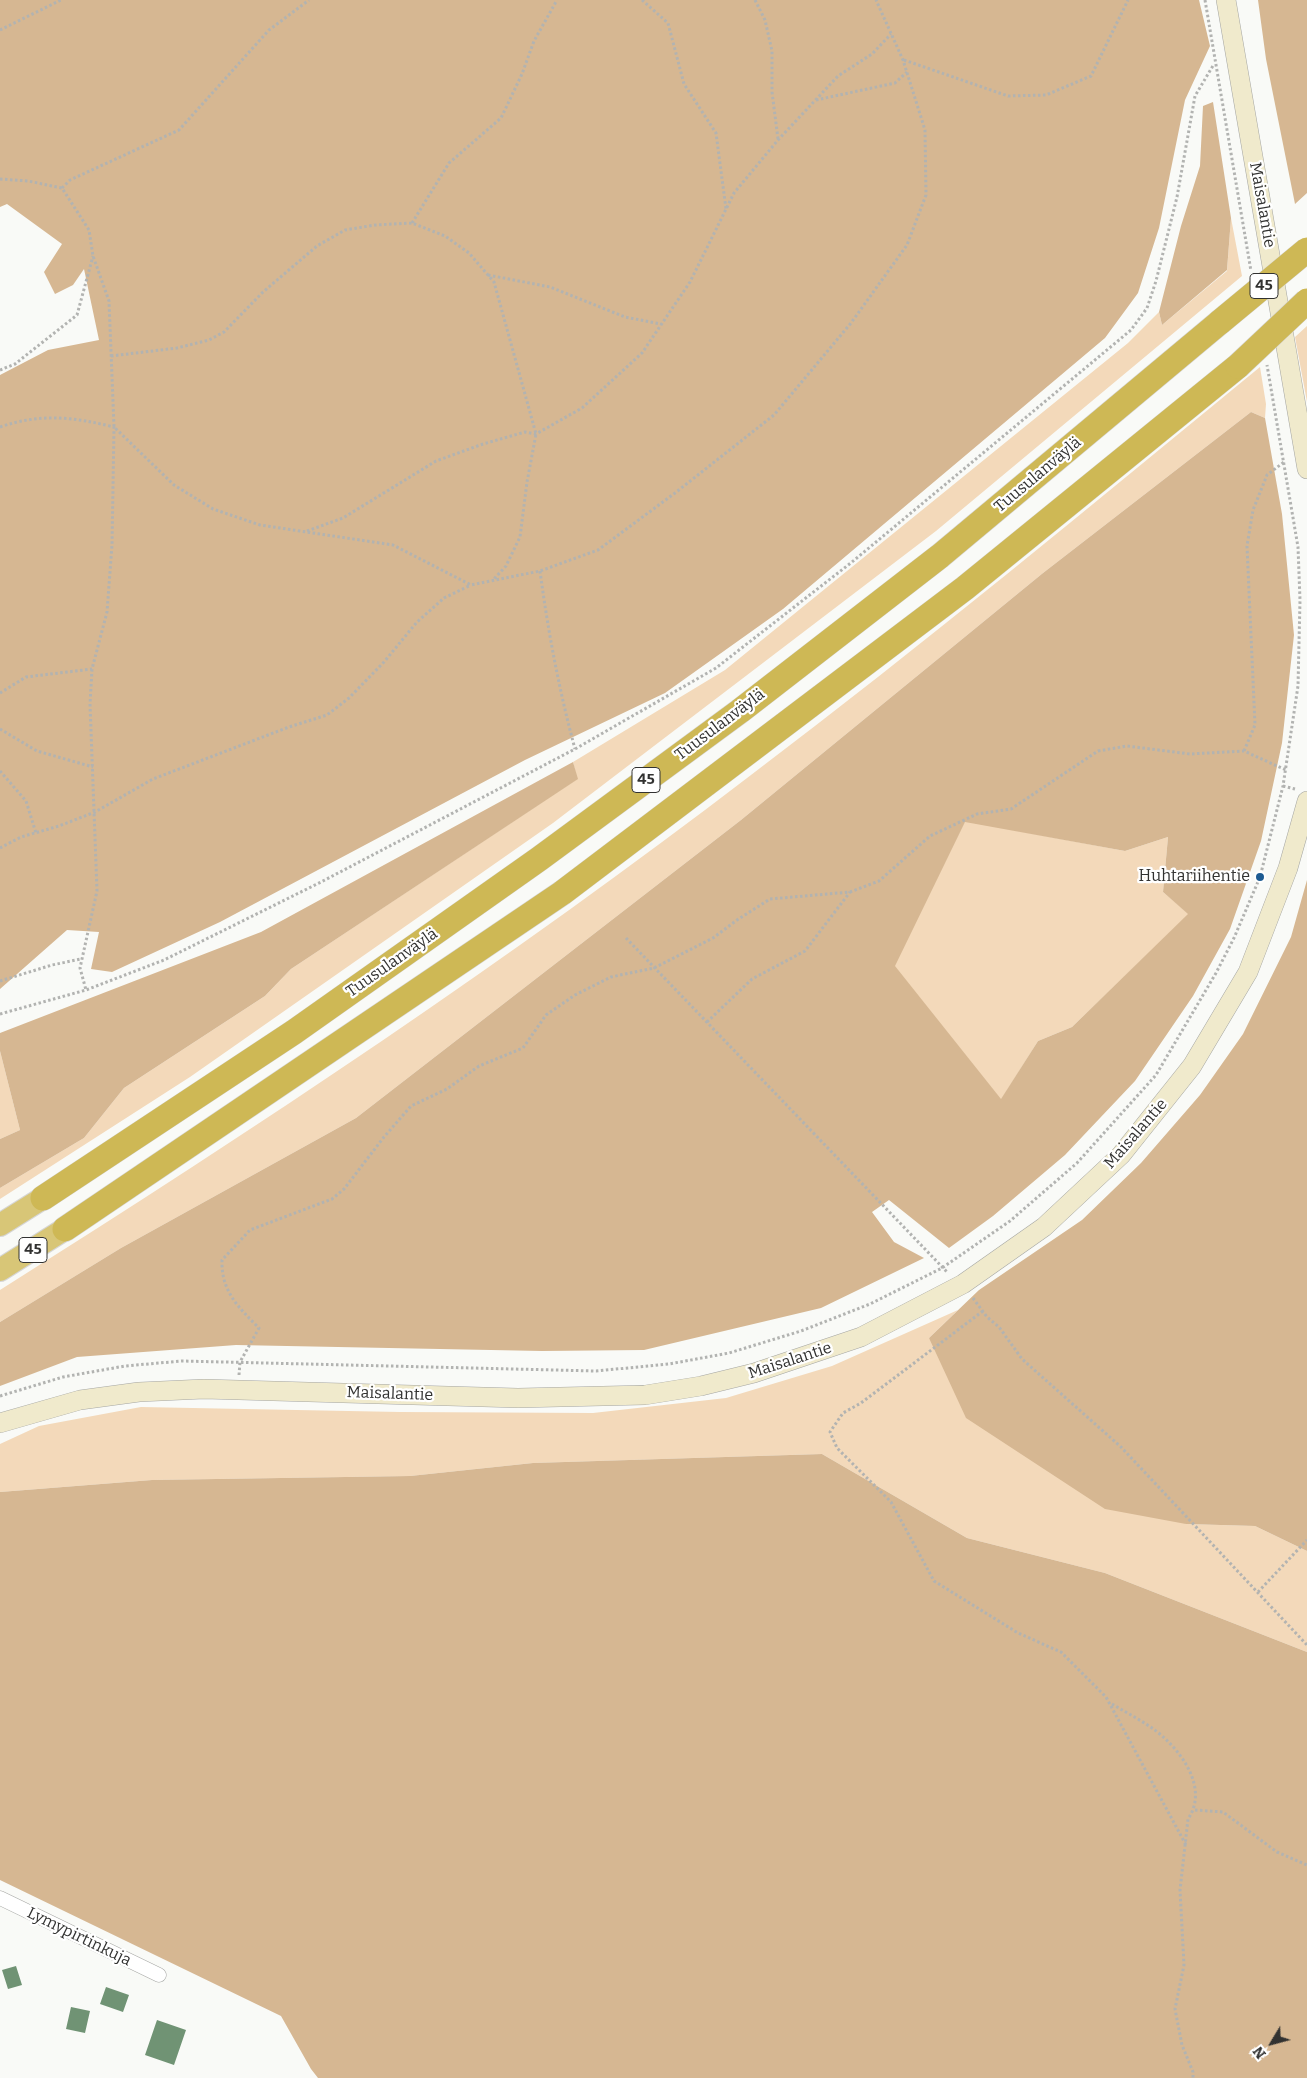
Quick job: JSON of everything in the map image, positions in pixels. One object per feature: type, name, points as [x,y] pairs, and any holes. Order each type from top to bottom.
[{"type":"highway","name":"Tuusulanväylä","points":[[0,1225],[294,1032],[539,859],[740,711],[940,556],[1307,250]]},
{"type":"highway","name":"45","points":[[0,1270],[66,1229],[562,893],[965,588],[1238,366],[1307,301]]},
{"type":"main road","name":"Maisalantie","points":[[1226,0],[1307,469]]},
{"type":"main road","name":"Maisalantie","points":[[0,1424],[80,1400],[139,1392],[204,1389],[518,1398],[645,1395],[701,1386],[802,1359],[861,1337],[963,1284],[1044,1227],[1121,1155],[1192,1066],[1248,972],[1288,868],[1307,801]]},
{"type":"street","name":"Lymypirtinkuja","points":[[0,1898],[159,1976]]},
{"type":"path","points":[[0,30],[61,0]]},
{"type":"path","points":[[62,188],[70,180],[179,130],[269,30],[309,0]]},
{"type":"path","points":[[412,223],[449,163],[501,118],[522,74],[534,41],[556,0]]},
{"type":"path","points":[[642,0],[668,23],[684,84],[716,133],[726,210]]},
{"type":"path","points":[[755,0],[766,20],[772,51],[772,92],[778,140]]},
{"type":"path","points":[[0,848],[21,837],[59,826],[95,812],[153,779],[289,727],[327,715],[349,698],[384,662],[417,622],[444,598],[471,585],[540,570],[598,550],[774,416],[851,323],[907,245],[926,196],[926,130],[903,60],[876,0]]},
{"type":"path","points":[[903,60],[1008,96],[1046,95],[1091,76],[1128,0]]},
{"type":"path","points":[[1205,0],[1252,277]]},
{"type":"path","points":[[306,531],[343,518],[436,462],[483,444],[525,432],[536,434],[582,408],[642,353],[690,282],[734,193],[778,140],[838,76],[872,54],[891,34]]},
{"type":"path","points":[[0,1014],[118,980],[172,955],[321,882],[575,749],[716,668],[852,562],[1131,330],[1147,308],[1156,281],[1177,197],[1195,96],[1215,64],[1236,57]]},
{"type":"path","points":[[816,100],[894,83],[907,72]]},
{"type":"path","points":[[0,179],[28,181],[62,188],[88,230],[93,256],[109,301],[114,427],[112,545],[107,612],[92,669],[90,704],[95,812],[96,891],[80,968],[86,990]]},
{"type":"path","points":[[111,356],[177,348],[209,340],[224,332],[263,292],[317,246],[345,230],[375,225],[412,223],[445,236],[470,253],[494,282],[536,434],[527,482],[520,537],[506,566],[492,581]]},
{"type":"path","points":[[0,370],[15,364],[77,316],[93,256]]},
{"type":"path","points":[[487,274],[550,287],[625,317],[662,324]]},
{"type":"path","points":[[0,1396],[63,1377],[125,1366],[182,1362],[586,1371],[669,1364],[729,1353],[801,1331],[870,1304],[942,1268],[1010,1221],[1077,1163],[1156,1075],[1234,938],[1260,877],[1286,770],[1298,686],[1300,600],[1298,546],[1266,356]]},
{"type":"path","points":[[0,427],[48,416],[80,419],[114,427],[174,485],[213,509],[260,525],[393,545],[471,585]]},
{"type":"path","points":[[1244,751],[1255,725],[1247,546],[1253,510],[1267,475],[1284,462]]},
{"type":"path","points":[[540,570],[550,640],[575,749]]},
{"type":"path","points":[[0,693],[26,677],[92,669]]},
{"type":"path","points":[[0,729],[37,751],[93,767]]},
{"type":"path","points":[[240,1362],[260,1328],[238,1307],[221,1278],[222,1260],[250,1230],[332,1199],[344,1189],[384,1136],[410,1106],[447,1089],[479,1066],[523,1048],[546,1015],[575,995],[612,977],[654,968],[713,938],[770,899],[850,892],[879,881],[930,836],[977,814],[1011,809],[1098,751],[1127,746],[1190,754],[1244,751],[1286,770]]},
{"type":"path","points":[[0,771],[26,801],[36,833]]},
{"type":"path","points":[[707,1022],[752,980],[805,951],[850,892]]},
{"type":"path","points":[[626,938],[942,1268],[963,1284],[983,1311],[999,1327],[1022,1359],[1121,1446],[1307,1645]]},
{"type":"path","points":[[0,981],[52,965],[82,959]]},
{"type":"path","points":[[983,1311],[861,1403],[843,1413],[830,1432],[837,1448],[891,1502],[934,1581],[1018,1633],[1061,1652],[1110,1703],[1154,1729],[1183,1758],[1196,1785],[1195,1810],[1188,1819],[1180,1890],[1184,1965],[1175,2009],[1182,2045],[1193,2072],[1192,2078]]},
{"type":"path","points":[[1258,1592],[1307,1540]]},
{"type":"path","points":[[1110,1703],[1186,1845]]},
{"type":"path","points":[[1195,1810],[1223,1812],[1277,1852],[1307,1865]]},
{"type":"shaded area","points":[[0,0],[1199,0],[1210,46],[1185,100],[1159,228],[1138,293],[1105,338],[783,609],[665,693],[525,760],[220,922],[112,972],[91,969],[99,932],[67,930],[0,989],[0,375],[48,350],[99,340],[84,269],[73,285],[55,294],[44,272],[62,244],[7,204],[0,207]]},
{"type":"shaded area","points":[[1258,0],[1307,0],[1307,193],[1295,204],[1266,59]]},
{"type":"shaded area","points":[[1213,102],[1231,218],[1227,270],[1162,325],[1159,312],[1181,226],[1200,166],[1203,106]]},
{"type":"shaded area","points":[[1231,218],[1242,276],[936,531],[553,823],[190,1077],[0,1199],[0,1188],[84,1138],[124,1088],[265,996],[291,969],[577,779],[573,762],[725,670],[1128,343],[1159,312],[1162,325],[1227,271]]},
{"type":"shaded area","points":[[1307,326],[1307,402],[1295,337]]},
{"type":"shaded area","points":[[1260,367],[1266,404],[1265,418],[1251,412],[1043,573],[741,820],[356,1118],[121,1248],[0,1322],[0,1290],[192,1167],[382,1041],[475,977],[660,844],[816,726],[944,625]]},
{"type":"shaded area","points":[[1251,412],[1265,418],[1282,514],[1294,635],[1282,743],[1261,841],[1230,929],[1193,996],[1135,1081],[1065,1155],[993,1216],[949,1248],[889,1200],[872,1212],[894,1242],[924,1258],[821,1308],[644,1350],[542,1351],[236,1345],[77,1357],[0,1386],[0,1322],[121,1248],[356,1118],[741,820],[1043,573]],"holes":[[[965,822],[1125,851],[1168,837],[1163,892],[1188,914],[1072,1027],[1038,1041],[1001,1099],[895,966]]]},
{"type":"shaded area","points":[[573,762],[578,779],[291,969],[265,996],[124,1088],[84,1138],[0,1188],[0,1139],[20,1130],[0,1051],[0,1033],[261,932]]},
{"type":"shaded area","points":[[965,821],[1125,851],[1168,837],[1163,892],[1189,914],[1072,1027],[1038,1041],[1001,1100],[894,966]]},
{"type":"shaded area","points":[[1307,880],[1307,1551],[1255,1526],[1186,1524],[1105,1509],[966,1418],[929,1338],[979,1290],[1082,1220],[1141,1163],[1200,1095],[1243,1034],[1291,937]]},
{"type":"shaded area","points":[[0,1051],[20,1130],[0,1139]]},
{"type":"shaded area","points":[[958,1310],[929,1338],[1186,1524],[1255,1526],[1307,1551],[1307,1652],[1105,1573],[967,1538],[822,1454],[533,1463],[410,1476],[152,1480],[0,1492],[0,1444],[39,1426],[141,1407],[400,1412],[593,1413],[726,1398],[832,1366]]},
{"type":"shaded area","points":[[822,1454],[967,1538],[1105,1573],[1307,1652],[1307,2078],[318,2078],[281,2016],[0,1880],[0,1492],[152,1480],[410,1476],[533,1463]]},
{"type":"building","points":[[16,1966],[22,1985],[8,1989],[2,1970]]},
{"type":"building","points":[[106,1987],[129,1995],[123,2012],[100,2004]]},
{"type":"building","points":[[71,2007],[90,2011],[85,2033],[66,2029]]},
{"type":"building","points":[[157,2020],[186,2030],[174,2065],[145,2055]]},
{"type":"place","name":"Huhtariihentie","points":[[1260,877]]}]
